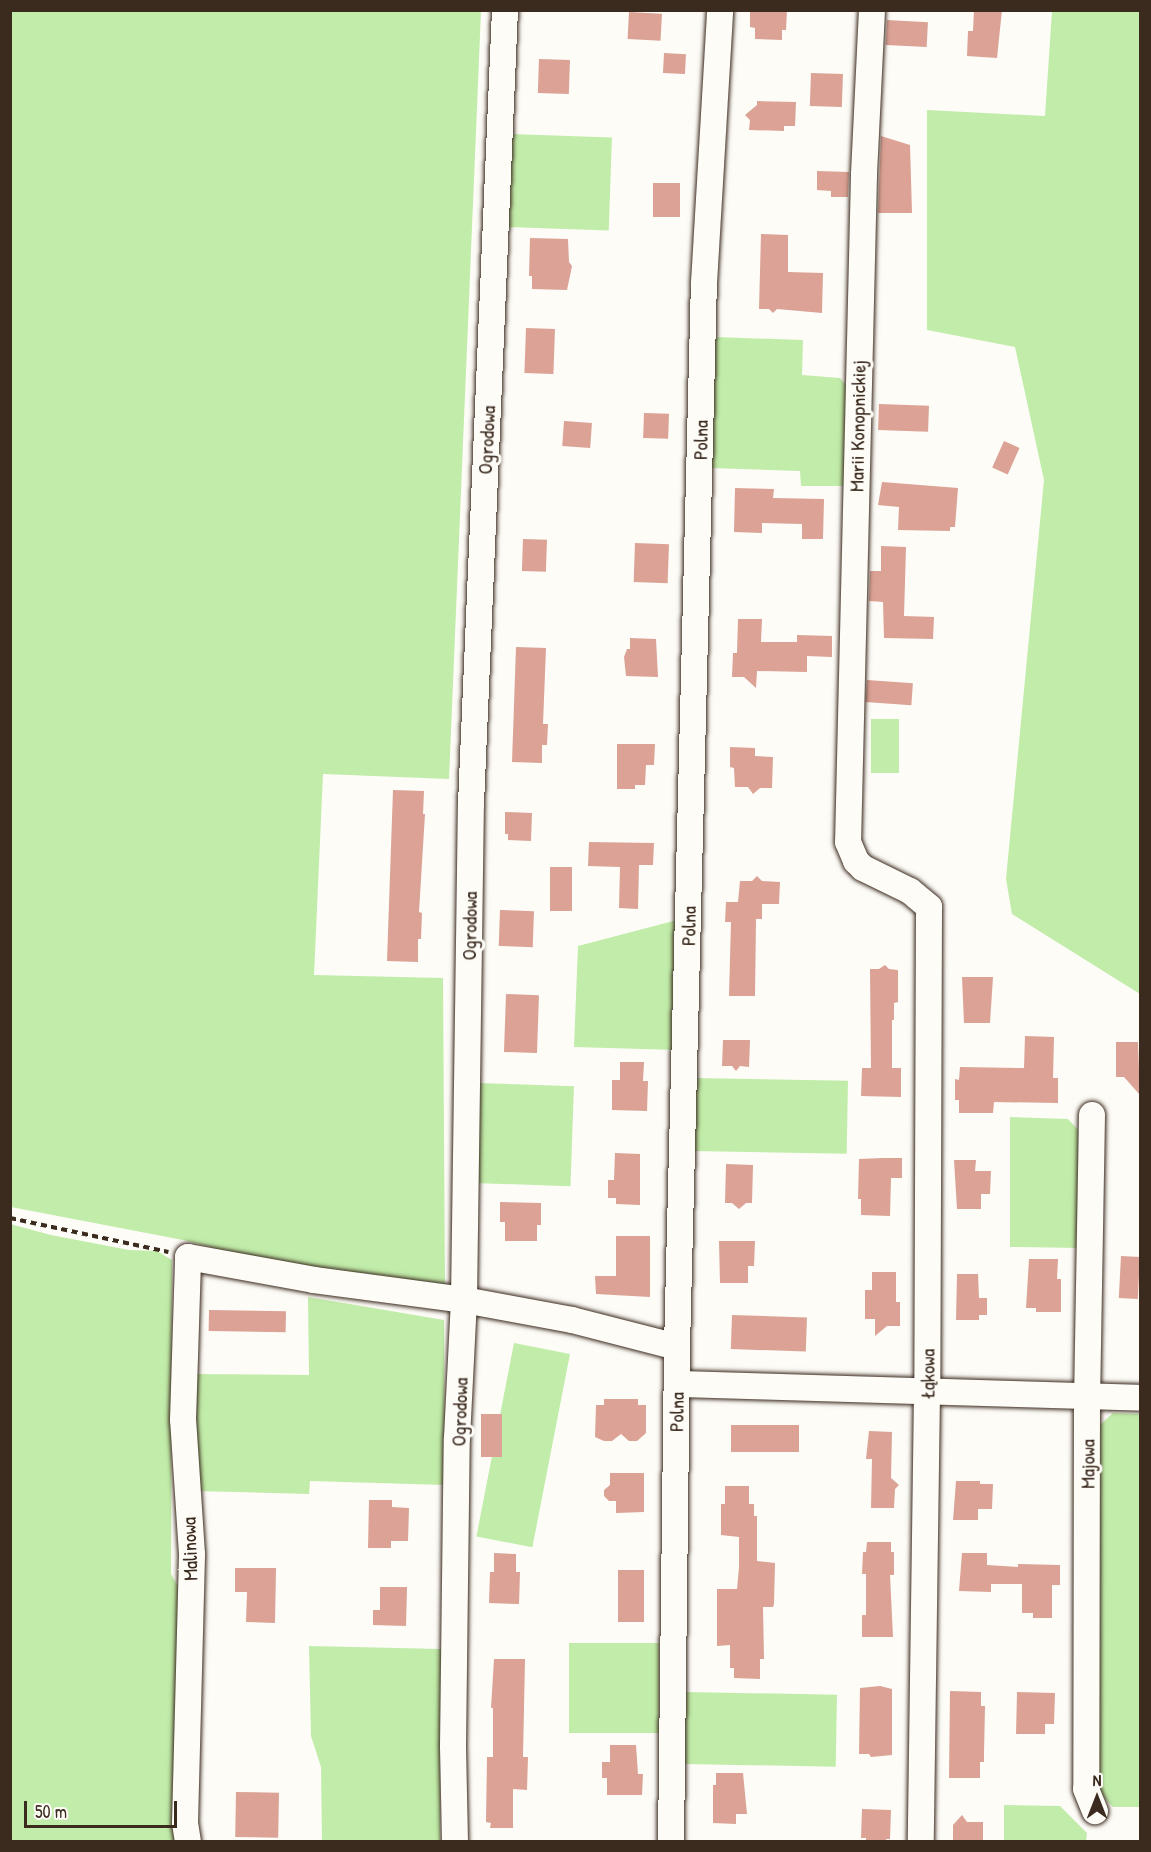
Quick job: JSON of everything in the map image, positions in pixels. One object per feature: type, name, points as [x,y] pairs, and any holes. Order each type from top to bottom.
[{"type":"street","name":"Ogrodowa","points":[[455,1842],[453,1746],[457,1438],[464,1300],[471,804],[505,10]]},
{"type":"street","name":"Polna","points":[[671,1842],[677,1347],[704,283],[720,10]]},
{"type":"street","name":"Marii Konopnickiej","points":[[872,10],[862,211],[848,842],[851,852],[863,868],[910,891],[929,907]]},
{"type":"street","name":"Łąkowa","points":[[921,1842],[927,1393],[929,907]]},
{"type":"street","name":"Majowa","points":[[1092,1115],[1087,1397],[1086,1789],[1095,1811]]},
{"type":"street","points":[[188,1257],[314,1280],[464,1300],[572,1320],[677,1347]]},
{"type":"street","name":"Malinowa","points":[[188,1257],[183,1420],[192,1554],[185,1823],[188,1842]]},
{"type":"street","points":[[677,1384],[1140,1398]]},
{"type":"path","points":[[10,1218],[188,1257]]},
{"type":"green space","points":[[10,11],[481,11],[449,779],[323,774],[314,975],[443,978],[445,1287],[280,1265],[183,1240],[11,1207]]},
{"type":"green space","points":[[1052,11],[1140,11],[1140,994],[1012,914],[1006,879],[1044,480],[1015,347],[927,330],[927,110],[1045,116]]},
{"type":"green space","points":[[510,134],[612,138],[609,231],[507,227]]},
{"type":"green space","points":[[715,337],[803,340],[802,375],[840,378],[850,390],[850,486],[801,486],[800,471],[711,468]]},
{"type":"green space","points":[[871,719],[899,719],[899,773],[871,773]]},
{"type":"green space","points":[[681,919],[678,1050],[574,1047],[578,946]]},
{"type":"green space","points":[[692,1078],[848,1081],[847,1154],[691,1151]]},
{"type":"green space","points":[[478,1083],[574,1086],[570,1186],[475,1183]]},
{"type":"green space","points":[[1010,1117],[1068,1119],[1084,1136],[1082,1248],[1010,1247]]},
{"type":"green space","points":[[10,1224],[51,1235],[129,1250],[157,1251],[172,1260],[171,1574],[179,1588],[176,1841],[11,1841]]},
{"type":"green space","points":[[308,1297],[444,1320],[445,1485],[310,1481],[309,1494],[195,1491],[194,1374],[309,1375]]},
{"type":"green space","points":[[514,1343],[570,1354],[532,1547],[476,1536]]},
{"type":"green space","points":[[1113,1413],[1140,1414],[1140,1807],[1113,1807],[1096,1789],[1099,1426]]},
{"type":"green space","points":[[569,1643],[659,1643],[659,1733],[569,1733]]},
{"type":"green space","points":[[309,1646],[441,1649],[440,1841],[322,1841],[321,1767],[311,1736]]},
{"type":"green space","points":[[685,1692],[837,1695],[836,1767],[684,1764]]},
{"type":"green space","points":[[1004,1805],[1060,1806],[1087,1833],[1086,1841],[1004,1841]]},
{"type":"building","points":[[750,10],[787,10],[786,30],[782,30],[782,40],[755,39],[755,28],[750,27]]},
{"type":"building","points":[[974,10],[1002,10],[997,58],[967,56],[968,31],[973,31]]},
{"type":"building","points":[[629,12],[662,14],[661,41],[628,39]]},
{"type":"building","points":[[887,20],[928,22],[927,47],[886,45]]},
{"type":"building","points":[[664,53],[686,54],[685,74],[663,73]]},
{"type":"building","points":[[539,59],[570,60],[569,94],[538,93]]},
{"type":"building","points":[[811,73],[843,74],[842,107],[810,106]]},
{"type":"building","points":[[757,101],[796,102],[795,126],[784,126],[784,131],[749,130],[750,120],[745,115],[757,105]]},
{"type":"building","points":[[881,136],[910,145],[912,213],[878,213]]},
{"type":"building","points":[[817,171],[849,172],[848,197],[831,197],[831,191],[817,190]]},
{"type":"building","points":[[653,183],[680,183],[680,217],[653,217]]},
{"type":"building","points":[[761,234],[788,235],[788,272],[823,273],[822,313],[777,309],[773,313],[769,309],[759,309]]},
{"type":"building","points":[[530,238],[568,239],[569,262],[572,266],[567,290],[532,289],[532,276],[529,276]]},
{"type":"building","points":[[526,328],[555,329],[553,374],[524,373]]},
{"type":"building","points":[[879,404],[929,406],[928,432],[878,430]]},
{"type":"building","points":[[644,413],[669,414],[668,439],[643,438]]},
{"type":"building","points":[[564,421],[592,423],[590,448],[562,446]]},
{"type":"building","points":[[1004,441],[1020,448],[1008,474],[992,467]]},
{"type":"building","points":[[882,482],[958,488],[955,527],[950,527],[950,531],[898,530],[899,507],[878,505]]},
{"type":"building","points":[[735,488],[774,489],[773,498],[824,499],[823,539],[802,539],[802,524],[762,523],[762,533],[734,532]]},
{"type":"building","points":[[523,539],[547,540],[546,572],[522,571]]},
{"type":"building","points":[[635,543],[669,544],[668,583],[634,582]]},
{"type":"building","points":[[881,546],[906,547],[904,616],[934,617],[933,639],[884,638],[883,602],[869,601],[870,571],[881,571]]},
{"type":"building","points":[[738,619],[762,619],[761,642],[797,642],[797,635],[832,636],[832,657],[807,656],[807,672],[757,671],[756,688],[744,677],[732,677],[733,653],[737,653]]},
{"type":"building","points":[[630,638],[656,639],[658,677],[626,676],[624,657],[627,649],[630,649]]},
{"type":"building","points":[[516,647],[546,648],[543,724],[548,724],[547,745],[542,745],[542,763],[512,762]]},
{"type":"building","points":[[867,680],[913,683],[911,705],[865,702]]},
{"type":"building","points":[[617,744],[655,744],[654,765],[646,765],[645,785],[635,785],[635,789],[617,789]]},
{"type":"building","points":[[730,747],[755,748],[755,756],[773,757],[772,788],[760,788],[753,794],[748,787],[735,787],[734,768],[730,767]]},
{"type":"building","points":[[393,790],[424,791],[423,814],[425,814],[419,912],[422,913],[421,939],[418,939],[418,962],[387,961]]},
{"type":"building","points":[[505,812],[532,813],[531,841],[508,840],[508,834],[505,834]]},
{"type":"building","points":[[589,842],[654,843],[653,865],[639,865],[638,909],[619,908],[620,867],[588,866]]},
{"type":"building","points":[[550,867],[572,867],[572,911],[550,911]]},
{"type":"building","points":[[757,876],[762,881],[780,882],[779,904],[762,904],[762,919],[756,919],[755,996],[729,996],[731,922],[725,922],[726,902],[738,902],[740,881],[752,881]]},
{"type":"building","points":[[500,910],[534,911],[533,947],[499,946]]},
{"type":"building","points":[[885,965],[889,969],[898,970],[898,1002],[894,1003],[894,1020],[892,1020],[892,1068],[901,1068],[901,1097],[861,1096],[862,1068],[871,1068],[870,969],[879,969]]},
{"type":"building","points":[[962,977],[993,977],[990,1023],[964,1023]]},
{"type":"building","points":[[506,994],[539,995],[537,1053],[504,1052]]},
{"type":"building","points":[[1025,1036],[1054,1037],[1053,1078],[1058,1078],[1058,1103],[994,1102],[993,1113],[959,1113],[959,1100],[955,1100],[955,1079],[959,1080],[960,1067],[1024,1068]]},
{"type":"building","points":[[723,1040],[750,1040],[749,1067],[740,1066],[736,1071],[732,1066],[722,1066]]},
{"type":"building","points":[[1116,1042],[1138,1042],[1140,1095],[1124,1077],[1116,1077]]},
{"type":"building","points":[[620,1062],[644,1062],[643,1081],[648,1081],[647,1111],[612,1110],[612,1080],[620,1080]]},
{"type":"building","points":[[615,1153],[640,1154],[640,1205],[616,1204],[616,1198],[608,1198],[608,1180],[614,1180]]},
{"type":"building","points":[[902,1158],[902,1178],[891,1178],[890,1216],[861,1215],[861,1199],[858,1199],[859,1159]]},
{"type":"building","points":[[954,1160],[976,1160],[975,1171],[991,1171],[990,1194],[981,1194],[981,1209],[957,1209]]},
{"type":"building","points":[[726,1164],[753,1165],[752,1203],[746,1203],[739,1209],[732,1203],[725,1203]]},
{"type":"building","points":[[500,1202],[541,1203],[541,1225],[537,1225],[537,1241],[505,1241],[505,1222],[500,1222]]},
{"type":"building","points":[[616,1236],[650,1236],[650,1297],[596,1294],[595,1276],[616,1276]]},
{"type":"building","points":[[719,1241],[755,1241],[754,1266],[748,1266],[748,1283],[720,1283]]},
{"type":"building","points":[[1121,1256],[1140,1257],[1138,1299],[1119,1298]]},
{"type":"building","points":[[1029,1259],[1058,1259],[1057,1279],[1061,1279],[1061,1312],[1036,1312],[1036,1308],[1026,1308]]},
{"type":"building","points":[[872,1272],[896,1272],[896,1302],[900,1302],[900,1326],[887,1326],[875,1336],[875,1319],[865,1319],[865,1290],[872,1290]]},
{"type":"building","points":[[957,1274],[978,1274],[979,1298],[987,1298],[987,1315],[979,1315],[979,1320],[956,1320]]},
{"type":"building","points":[[209,1310],[286,1311],[286,1332],[209,1331]]},
{"type":"building","points":[[732,1315],[807,1318],[806,1352],[731,1349]]},
{"type":"building","points":[[604,1399],[638,1399],[638,1405],[646,1405],[646,1433],[637,1441],[629,1441],[621,1434],[612,1441],[604,1441],[595,1437],[596,1405],[604,1405]]},
{"type":"building","points":[[481,1414],[502,1414],[502,1457],[481,1457]]},
{"type":"building","points":[[731,1425],[799,1425],[799,1452],[731,1452]]},
{"type":"building","points":[[869,1431],[892,1432],[891,1478],[899,1485],[895,1489],[894,1508],[871,1508],[872,1459],[866,1459]]},
{"type":"building","points":[[610,1473],[644,1473],[644,1512],[616,1513],[616,1501],[609,1501],[604,1496],[604,1490],[610,1485]]},
{"type":"building","points":[[956,1481],[980,1481],[980,1484],[993,1484],[992,1509],[978,1509],[978,1520],[953,1520]]},
{"type":"building","points":[[725,1486],[749,1486],[749,1504],[754,1504],[754,1516],[757,1516],[757,1561],[775,1563],[774,1604],[773,1607],[763,1607],[764,1659],[760,1659],[760,1679],[734,1678],[734,1668],[730,1668],[730,1645],[717,1646],[717,1589],[737,1589],[739,1567],[739,1537],[721,1535],[721,1504],[725,1504]]},
{"type":"building","points":[[369,1500],[392,1500],[392,1507],[409,1508],[408,1541],[391,1541],[391,1548],[368,1548]]},
{"type":"building","points":[[867,1542],[891,1542],[891,1552],[894,1552],[894,1575],[890,1575],[893,1637],[862,1637],[862,1615],[866,1615],[866,1574],[862,1574],[863,1552],[866,1552]]},
{"type":"building","points":[[494,1553],[516,1554],[516,1572],[520,1572],[519,1604],[489,1603],[490,1572],[494,1572]]},
{"type":"building","points":[[962,1553],[987,1553],[987,1565],[1018,1567],[1018,1564],[1060,1565],[1060,1585],[1052,1585],[1052,1618],[1033,1618],[1033,1613],[1022,1613],[1022,1584],[991,1584],[991,1592],[959,1591]]},
{"type":"building","points":[[235,1568],[276,1568],[275,1623],[246,1622],[247,1592],[235,1592]]},
{"type":"building","points":[[618,1570],[644,1570],[644,1622],[618,1622]]},
{"type":"building","points":[[380,1587],[407,1587],[406,1626],[373,1625],[373,1610],[380,1610]]},
{"type":"building","points":[[494,1659],[525,1659],[523,1757],[528,1757],[527,1790],[513,1789],[513,1828],[490,1828],[491,1823],[486,1822],[487,1757],[493,1757],[493,1708],[491,1708]]},
{"type":"building","points":[[880,1686],[892,1689],[892,1755],[871,1757],[869,1754],[859,1754],[860,1688]]},
{"type":"building","points":[[950,1691],[981,1692],[981,1706],[985,1706],[984,1762],[980,1762],[980,1778],[949,1778]]},
{"type":"building","points":[[1017,1692],[1055,1693],[1054,1724],[1045,1724],[1045,1734],[1016,1734]]},
{"type":"building","points":[[610,1745],[636,1745],[638,1774],[643,1774],[642,1795],[607,1795],[607,1778],[602,1778],[602,1762],[610,1762]]},
{"type":"building","points":[[716,1773],[743,1773],[747,1814],[736,1814],[736,1824],[713,1823],[713,1785],[716,1785]]},
{"type":"building","points":[[236,1792],[279,1793],[278,1838],[235,1837]]},
{"type":"building","points":[[862,1809],[891,1810],[890,1839],[886,1839],[886,1842],[866,1842],[866,1838],[861,1838]]},
{"type":"building","points":[[962,1815],[967,1822],[983,1822],[983,1840],[953,1842],[953,1825]]}]
